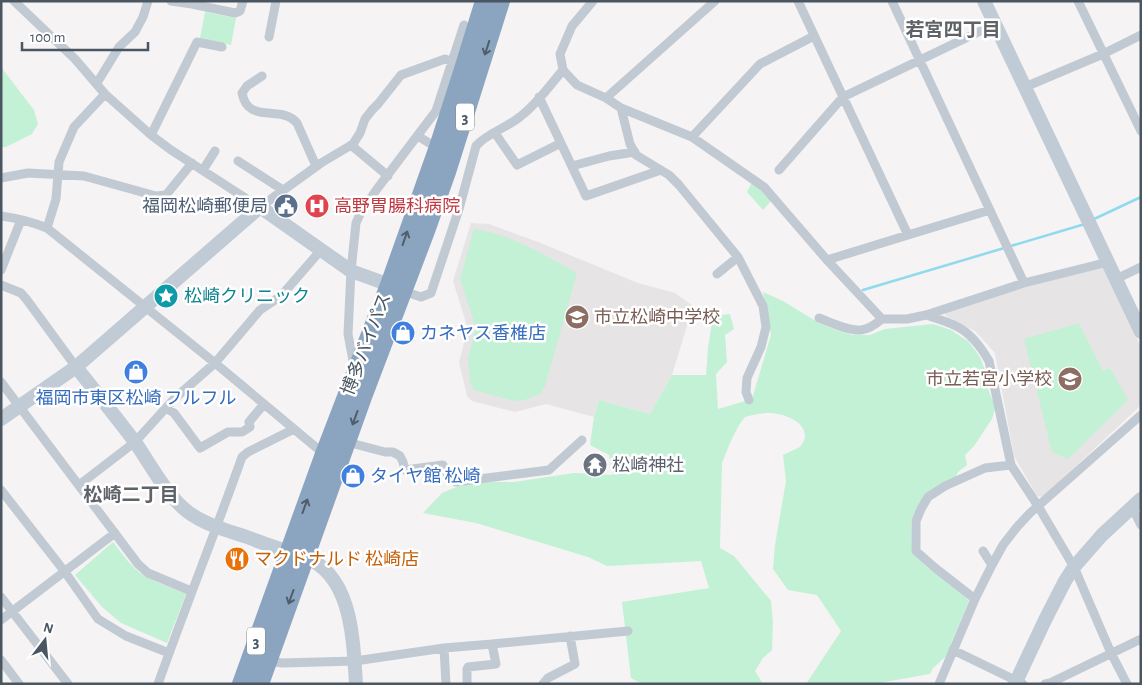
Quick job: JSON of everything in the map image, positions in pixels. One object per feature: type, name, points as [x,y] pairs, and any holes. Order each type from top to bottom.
[{"type":"highway","name":"博多バイパス","points":[[241,684],[346,442],[396,288],[438,147],[458,64],[484,1]]},
{"type":"highway","name":"博多バイパス","points":[[260,684],[268,661],[324,454],[356,374],[448,172],[501,1]]},
{"type":"street","points":[[97,84],[119,47],[135,32],[148,1]]},
{"type":"street","points":[[171,1],[192,3],[235,13],[240,11],[243,1]]},
{"type":"street","points":[[269,37],[276,1]]},
{"type":"street","points":[[593,1],[572,26],[560,54],[564,70],[577,85],[606,98],[621,108],[692,137],[764,187],[827,260],[882,319]]},
{"type":"street","points":[[606,98],[714,1]]},
{"type":"street","points":[[798,1],[908,234]]},
{"type":"street","points":[[892,1],[1024,283]]},
{"type":"street","points":[[984,1],[1141,332]]},
{"type":"street","points":[[1078,1],[1141,131]]},
{"type":"street","points":[[14,2],[75,60],[105,94],[151,135],[171,150],[260,207],[351,272],[421,297],[431,293],[460,209],[476,146],[482,138],[495,133],[521,117],[564,70]]},
{"type":"street","points":[[779,170],[843,97],[995,24]]},
{"type":"street","points":[[356,374],[348,334],[356,222],[361,212],[436,111],[458,64],[464,25]]},
{"type":"street","points":[[1025,87],[1103,54],[1141,35]]},
{"type":"street","points":[[692,137],[760,64],[814,36]]},
{"type":"street","points":[[151,135],[197,42],[222,48]]},
{"type":"street","points":[[1,419],[76,367],[260,207],[316,166],[351,145],[360,133],[365,120],[372,110],[400,75],[445,59],[458,64]]},
{"type":"street","points":[[262,76],[246,86],[242,93],[246,106],[261,113],[286,115],[293,118],[316,166]]},
{"type":"street","points":[[48,228],[56,199],[59,162],[74,127],[105,94]]},
{"type":"street","points":[[539,97],[586,196],[661,170]]},
{"type":"street","points":[[621,108],[630,144],[636,155],[661,170],[679,185],[738,257],[763,306],[766,327],[761,347],[748,378],[746,392],[749,400]]},
{"type":"street","points":[[495,133],[518,165],[561,143]]},
{"type":"street","points":[[418,136],[438,147]]},
{"type":"street","points":[[351,145],[388,176]]},
{"type":"street","points":[[202,170],[215,151]]},
{"type":"street","points":[[572,166],[609,156],[634,152]]},
{"type":"street","points":[[238,161],[283,190]]},
{"type":"street","points":[[1,178],[28,173],[84,176],[156,196],[166,195],[192,163]]},
{"type":"street","points":[[827,260],[990,210]]},
{"type":"street","points":[[1,216],[36,223],[48,228],[324,454]]},
{"type":"street","points":[[1,270],[21,220]]},
{"type":"street","points":[[78,485],[135,442],[174,399],[215,363],[260,310],[281,296],[321,250]]},
{"type":"street","points":[[717,274],[738,257]]},
{"type":"street","points":[[819,318],[861,330],[873,326],[882,319],[907,319],[926,315],[1024,283],[1108,262]]},
{"type":"street","points":[[1116,279],[1141,267]]},
{"type":"street","points":[[1,285],[21,293],[27,300],[76,367],[135,442],[174,498],[186,510],[197,518],[217,527],[297,554],[323,568],[333,579],[342,596],[349,616],[356,684]]},
{"type":"street","points":[[926,315],[956,326],[967,333],[982,349],[989,361],[1011,465],[1074,567],[1111,653],[1127,684]]},
{"type":"street","points":[[1,382],[138,564],[148,573],[192,591]]},
{"type":"street","points":[[166,408],[174,413],[200,448],[228,432],[242,432],[250,427],[249,422],[264,404]]},
{"type":"street","points":[[939,684],[975,599],[1003,545],[1017,526],[1141,415]]},
{"type":"street","points":[[158,684],[242,457],[248,452],[294,429]]},
{"type":"street","points":[[346,442],[385,452],[393,452],[400,456],[404,462],[405,470],[443,465],[450,479],[456,482],[549,470],[582,440]]},
{"type":"street","points":[[975,599],[934,568],[916,551],[916,521],[928,497],[945,486],[985,468],[1011,465]]},
{"type":"street","points":[[1,490],[65,572],[98,619],[126,636],[169,653]]},
{"type":"street","points":[[953,650],[1018,683],[1045,620],[1074,567],[1102,535],[1137,503]]},
{"type":"street","points":[[1137,503],[1141,525]]},
{"type":"street","points":[[1,620],[114,533]]},
{"type":"street","points":[[983,551],[992,565]]},
{"type":"street","points":[[1,597],[68,684]]},
{"type":"street","points":[[268,661],[282,663],[355,661],[444,648],[628,631]]},
{"type":"street","points":[[543,684],[548,678],[575,664],[570,636]]},
{"type":"street","points":[[1045,684],[1141,640]]},
{"type":"street","points":[[468,684],[468,667],[496,664],[492,644]]},
{"type":"street","points":[[444,648],[446,684]]},
{"type":"street","points":[[1,660],[19,684]]},
{"type":"shaded area","name":"市立松崎中学校","points":[[471,223],[489,224],[638,283],[675,293],[693,306],[672,375],[650,414],[599,400],[594,417],[546,404],[515,412],[472,401],[467,396],[459,362],[468,329],[453,281]]},
{"type":"shaded area","name":"市立若宮小学校","points":[[1098,266],[1104,269],[1141,347],[1141,405],[1043,497],[1037,496],[1014,456],[995,353],[975,331],[946,316],[944,311]]},
{"type":"green space","points":[[205,12],[236,18],[231,45],[200,38]]},
{"type":"green space","points":[[1,67],[34,110],[38,124],[32,134],[6,147],[1,147]]},
{"type":"green space","points":[[752,182],[764,191],[771,201],[763,210],[747,192]]},
{"type":"green space","points":[[474,229],[514,240],[577,273],[545,386],[540,394],[524,400],[514,401],[474,390],[470,382],[468,359],[476,328],[460,279]]},
{"type":"green space","points":[[763,292],[783,301],[819,323],[853,335],[870,335],[885,329],[933,324],[951,330],[969,342],[980,357],[985,370],[988,389],[995,406],[992,419],[974,446],[965,455],[967,465],[958,472],[955,479],[925,496],[911,520],[912,553],[969,601],[951,643],[953,650],[933,668],[930,674],[879,684],[806,684],[841,631],[817,595],[788,590],[773,569],[775,545],[786,481],[783,455],[800,447],[805,436],[804,430],[797,422],[780,414],[757,414],[745,417],[730,443],[722,463],[720,548],[734,556],[771,601],[773,623],[772,650],[763,658],[755,671],[763,684],[642,684],[631,678],[622,602],[709,588],[701,561],[607,566],[588,557],[476,523],[423,513],[442,493],[468,482],[514,482],[574,473],[613,475],[609,455],[590,445],[594,417],[599,400],[650,414],[672,375],[706,375],[713,316],[730,314],[734,329],[725,335],[727,362],[716,374],[718,409],[752,399],[771,335]]},
{"type":"green space","points":[[1079,323],[1103,371],[1110,368],[1128,400],[1068,459],[1052,452],[1024,339]]},
{"type":"green space","points":[[113,542],[128,562],[144,576],[186,594],[167,643],[121,623],[102,607],[75,575]]},
{"type":"waterway","points":[[1092,220],[1141,197]]},
{"type":"waterway","points":[[863,290],[1085,224]]},
{"type":"place","name":"福岡松崎郵便局","points":[[286,206]]},
{"type":"place","name":"高野胃腸科病院","points":[[317,206]]},
{"type":"place","name":"松崎クリニック","points":[[166,296]]},
{"type":"place","name":"市立松崎中学校","points":[[577,317]]},
{"type":"place","name":"カネヤス香椎店","points":[[403,333]]},
{"type":"place","name":"福岡市東区松崎 フルフル","points":[[136,372]]},
{"type":"place","name":"市立若宮小学校","points":[[1070,379]]},
{"type":"place","name":"松崎神社","points":[[595,465]]},
{"type":"place","name":"タイヤ館 松崎","points":[[353,476]]},
{"type":"place","name":"マクドナルド 松崎店","points":[[237,559]]},
{"type":"district","name":"若宮四丁目","points":[[953,29]]},
{"type":"district","name":"松崎二丁目","points":[[131,494]]}]
